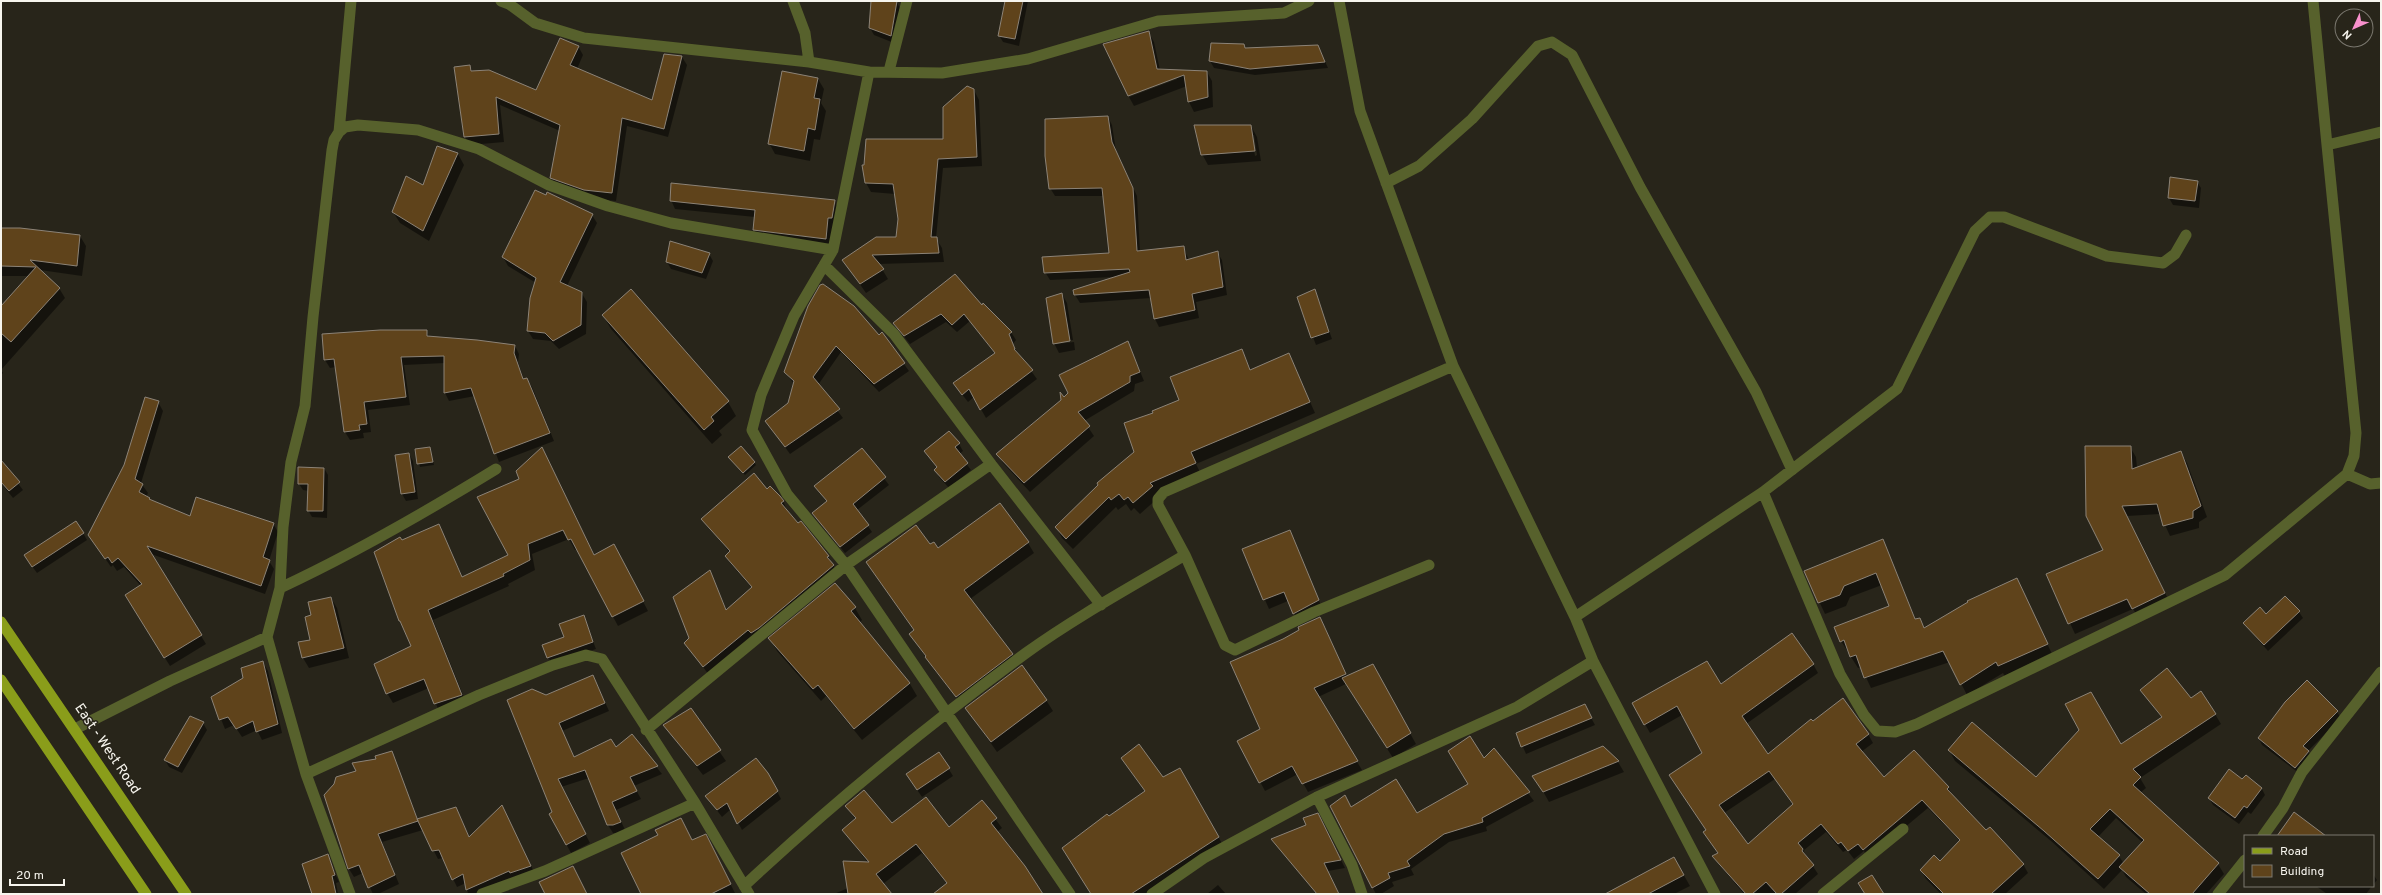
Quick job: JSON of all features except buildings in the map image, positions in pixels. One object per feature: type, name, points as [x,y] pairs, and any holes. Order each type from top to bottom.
[{"type":"main road","name":"East - West Road","points":[[1,622],[186,894]]},
{"type":"main road","points":[[1,680],[146,894]]},
{"type":"street","points":[[350,894],[306,774],[267,637],[280,588],[284,527],[292,462],[306,406],[313,317],[332,150],[334,140],[338,132],[351,1]]},
{"type":"street","points":[[501,1],[509,4],[535,23],[584,38],[809,62],[869,72],[942,73],[1028,59],[1158,21],[1284,13],[1309,1]]},
{"type":"street","points":[[793,1],[805,33],[809,62]]},
{"type":"street","points":[[889,72],[907,1]]},
{"type":"street","points":[[1339,1],[1360,111],[1453,366],[1574,617],[1593,661],[1715,894]]},
{"type":"street","points":[[1763,492],[1840,674],[1864,715],[1877,731],[1895,732],[2225,575],[2347,474],[2354,456],[2356,433],[2313,1]]},
{"type":"street","points":[[1386,183],[1419,166],[1472,119],[1538,46],[1552,42],[1572,55],[1640,187],[1756,392],[1792,470]]},
{"type":"street","points":[[869,72],[833,250],[794,316],[761,395],[752,430],[787,494],[846,566],[1070,894]]},
{"type":"street","points":[[338,132],[345,127],[358,125],[418,130],[478,149],[549,185],[608,206],[671,223],[833,250]]},
{"type":"street","points":[[2327,145],[2381,132]]},
{"type":"street","points":[[1574,617],[1763,492],[1897,388],[1975,230],[1990,216],[2004,217],[2107,256],[2164,263],[2174,254],[2186,235]]},
{"type":"street","points":[[824,265],[894,334],[991,464],[1101,605]]},
{"type":"street","points":[[1429,566],[1314,612],[1235,650],[1225,645],[1185,555],[1158,505],[1158,499],[1164,492],[1453,366]]},
{"type":"street","points":[[646,730],[846,566],[991,464]]},
{"type":"street","points":[[280,588],[323,568],[419,516],[496,469]]},
{"type":"street","points":[[2347,474],[2370,484],[2381,483]]},
{"type":"street","points":[[306,774],[479,695],[553,665],[586,655],[602,659],[646,730],[695,803],[747,890],[802,833],[948,714],[1026,653],[1101,605],[1185,555]]},
{"type":"street","points":[[75,729],[170,681],[267,637]]},
{"type":"street","points":[[1152,894],[1204,858],[1317,797],[1517,707],[1593,661]]},
{"type":"street","points":[[2264,835],[2283,808],[2302,772],[2381,672]]},
{"type":"street","points":[[1317,797],[1352,865],[1362,894]]},
{"type":"street","points":[[482,894],[545,871],[695,803]]},
{"type":"street","points":[[1823,894],[1902,829]]},
{"type":"street","points":[[2218,894],[2244,861]]}]
